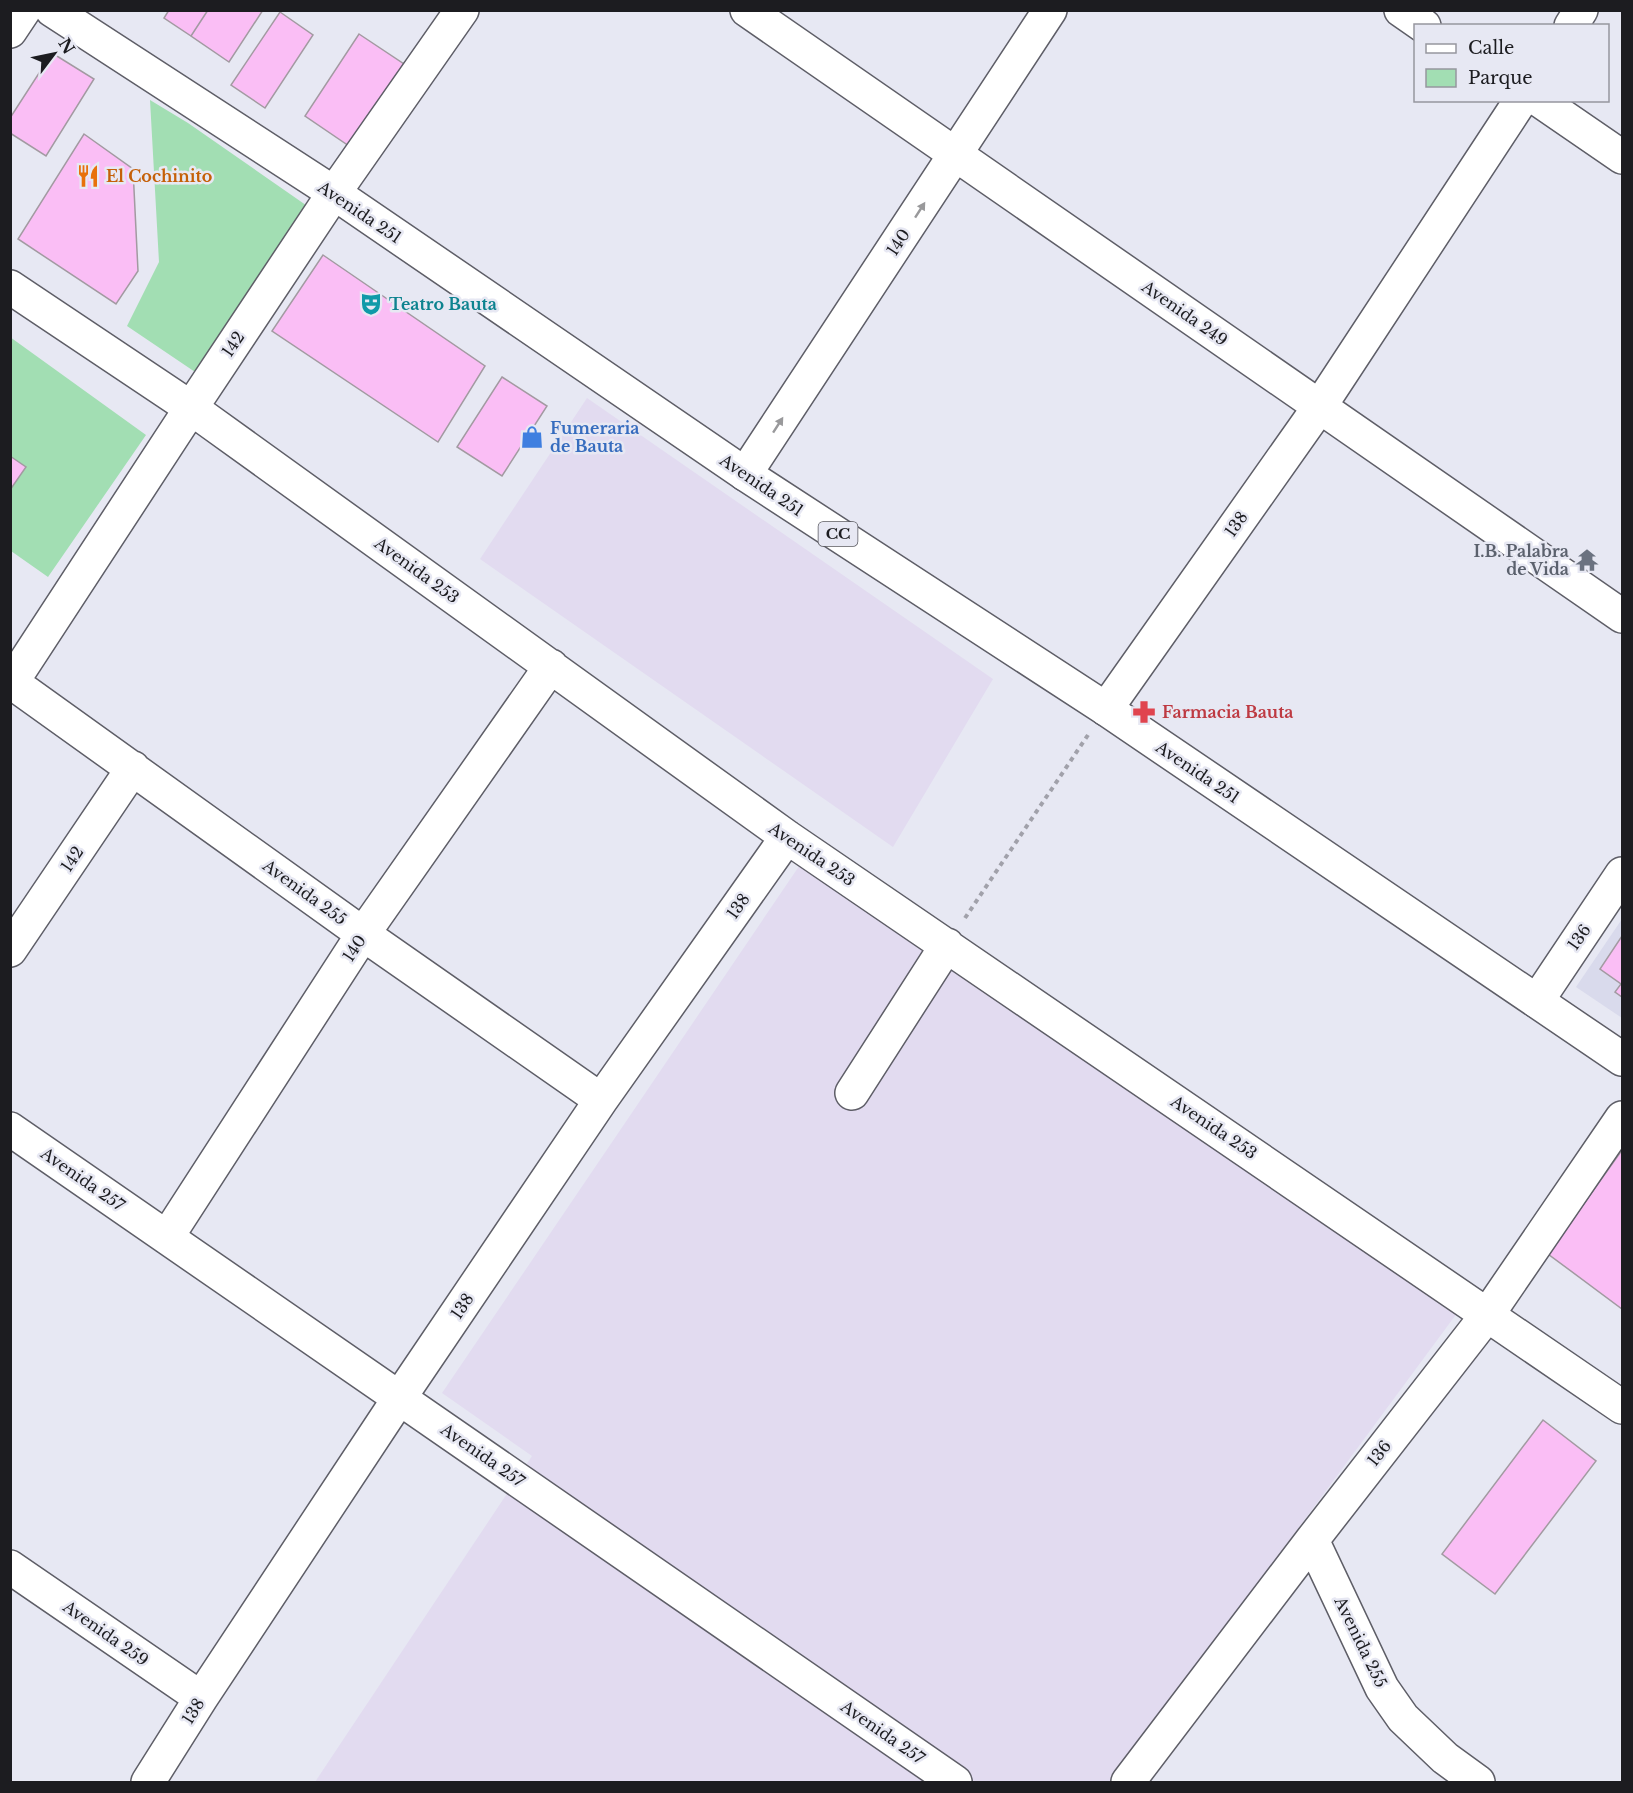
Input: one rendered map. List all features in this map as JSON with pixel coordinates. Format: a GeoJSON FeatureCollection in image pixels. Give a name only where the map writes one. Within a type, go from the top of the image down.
{"type":"FeatureCollection","features":[{"type":"Feature","properties":{"kind":"street"},"geometry":{"type":"LineString","coordinates":[[10,31],[24,10]]}},
{"type":"Feature","properties":{"kind":"street","name":"Avenida 251"},"geometry":{"type":"LineString","coordinates":[[52,10],[334,193],[746,474],[1106,709],[1623,1059]]}},
{"type":"Feature","properties":{"kind":"street","name":"142"},"geometry":{"type":"LineString","coordinates":[[11,682],[334,193],[462,10]]}},
{"type":"Feature","properties":{"kind":"street","name":"Avenida 249"},"geometry":{"type":"LineString","coordinates":[[747,10],[1623,615]]}},
{"type":"Feature","properties":{"kind":"street","name":"140"},"geometry":{"type":"LineString","coordinates":[[746,474],[1050,10]]}},
{"type":"Feature","properties":{"kind":"street"},"geometry":{"type":"LineString","coordinates":[[1401,10],[1421,24]]}},
{"type":"Feature","properties":{"kind":"street"},"geometry":{"type":"LineString","coordinates":[[1572,24],[1581,10]]}},
{"type":"Feature","properties":{"kind":"street","name":"138"},"geometry":{"type":"LineString","coordinates":[[1106,709],[1320,406],[1520,102]]}},
{"type":"Feature","properties":{"kind":"street"},"geometry":{"type":"LineString","coordinates":[[1542,102],[1623,158]]}},
{"type":"Feature","properties":{"kind":"street","name":"Avenida 253"},"geometry":{"type":"LineString","coordinates":[[10,287],[191,408],[787,837],[1623,1407]]}},
{"type":"Feature","properties":{"kind":"street","name":"140"},"geometry":{"type":"LineString","coordinates":[[167,1237],[363,934],[551,666]]}},
{"type":"Feature","properties":{"kind":"street","name":"Avenida 255"},"geometry":{"type":"LineString","coordinates":[[11,682],[363,934],[601,1100]]}},
{"type":"Feature","properties":{"kind":"street","name":"142"},"geometry":{"type":"LineString","coordinates":[[10,950],[133,768]]}},
{"type":"Feature","properties":{"kind":"street","name":"138"},"geometry":{"type":"LineString","coordinates":[[148,1782],[400,1397],[601,1100],[787,837]]}},
{"type":"Feature","properties":{"kind":"street","name":"136"},"geometry":{"type":"LineString","coordinates":[[1537,1001],[1623,874]]}},
{"type":"Feature","properties":{"kind":"street"},"geometry":{"type":"LineString","coordinates":[[852,1093],[947,945]]}},
{"type":"Feature","properties":{"kind":"street","name":"136"},"geometry":{"type":"LineString","coordinates":[[1128,1782],[1488,1314],[1623,1118]]}},
{"type":"Feature","properties":{"kind":"street","name":"Avenida 257"},"geometry":{"type":"LineString","coordinates":[[10,1129],[956,1782]]}},
{"type":"Feature","properties":{"kind":"street","name":"Avenida 255"},"geometry":{"type":"LineString","coordinates":[[1312,1540],[1382,1688],[1403,1718],[1445,1758],[1478,1782]]}},
{"type":"Feature","properties":{"kind":"street","name":"Avenida 259"},"geometry":{"type":"LineString","coordinates":[[10,1568],[201,1698]]}},
{"type":"Feature","properties":{"kind":"path"},"geometry":{"type":"LineString","coordinates":[[947,945],[1106,709]]}},
{"type":"Feature","properties":{"kind":"shaded area"},"geometry":{"type":"Polygon","coordinates":[[[587,398],[993,679],[893,847],[480,559],[587,398]]]}},
{"type":"Feature","properties":{"kind":"shaded area"},"geometry":{"type":"Polygon","coordinates":[[[808,853],[1463,1305],[1111,1782],[315,1782],[532,1456],[442,1393],[808,853]]]}},
{"type":"Feature","properties":{"kind":"shaded area"},"geometry":{"type":"Polygon","coordinates":[[[1622,919],[1622,1018],[1576,987],[1622,919]]]}},
{"type":"Feature","properties":{"kind":"green space"},"geometry":{"type":"Polygon","coordinates":[[[150,100],[188,123],[313,210],[201,376],[127,326],[159,262],[150,100]]]}},
{"type":"Feature","properties":{"kind":"green space"},"geometry":{"type":"Polygon","coordinates":[[[10,337],[146,435],[48,577],[11,551],[10,337]]]}},
{"type":"Feature","properties":{"kind":"building"},"geometry":{"type":"Polygon","coordinates":[[[169,10],[208,10],[191,36],[164,18],[169,10]]]}},
{"type":"Feature","properties":{"kind":"building"},"geometry":{"type":"Polygon","coordinates":[[[208,10],[263,10],[229,62],[191,36],[208,10]]]}},
{"type":"Feature","properties":{"kind":"building"},"geometry":{"type":"Polygon","coordinates":[[[280,12],[313,35],[265,108],[231,85],[280,12]]]}},
{"type":"Feature","properties":{"kind":"building"},"geometry":{"type":"Polygon","coordinates":[[[359,34],[407,66],[352,148],[305,116],[359,34]]]}},
{"type":"Feature","properties":{"kind":"building"},"geometry":{"type":"Polygon","coordinates":[[[52,53],[94,79],[46,156],[10,133],[10,118],[52,53]]]}},
{"type":"Feature","properties":{"kind":"building"},"geometry":{"type":"Polygon","coordinates":[[[84,134],[133,169],[138,271],[116,304],[18,239],[84,134]]]}},
{"type":"Feature","properties":{"kind":"building"},"geometry":{"type":"Polygon","coordinates":[[[323,255],[485,366],[438,442],[272,331],[323,255]]]}},
{"type":"Feature","properties":{"kind":"building"},"geometry":{"type":"Polygon","coordinates":[[[502,377],[547,406],[502,476],[457,447],[502,377]]]}},
{"type":"Feature","properties":{"kind":"building"},"geometry":{"type":"Polygon","coordinates":[[[10,456],[26,467],[10,490],[10,456]]]}},
{"type":"Feature","properties":{"kind":"building"},"geometry":{"type":"Polygon","coordinates":[[[1622,936],[1622,997],[1615,992],[1621,984],[1600,969],[1622,936]]]}},
{"type":"Feature","properties":{"kind":"building"},"geometry":{"type":"Polygon","coordinates":[[[1622,1150],[1622,1309],[1548,1254],[1622,1150]]]}},
{"type":"Feature","properties":{"kind":"building"},"geometry":{"type":"Polygon","coordinates":[[[1543,1420],[1596,1461],[1495,1594],[1442,1554],[1543,1420]]]}},
{"type":"Feature","properties":{"kind":"place","name":"El Cochinito"},"geometry":{"type":"Point","coordinates":[88,176]}},
{"type":"Feature","properties":{"kind":"place","name":"Teatro Bauta"},"geometry":{"type":"Point","coordinates":[371,304]}},
{"type":"Feature","properties":{"kind":"place","name":"Fumeraria de Bauta"},"geometry":{"type":"Point","coordinates":[532,437]}},
{"type":"Feature","properties":{"kind":"place","name":"I.B. Palabra de Vida"},"geometry":{"type":"Point","coordinates":[1587,560]}},
{"type":"Feature","properties":{"kind":"place","name":"Farmacia Bauta"},"geometry":{"type":"Point","coordinates":[1144,712]}}]}
